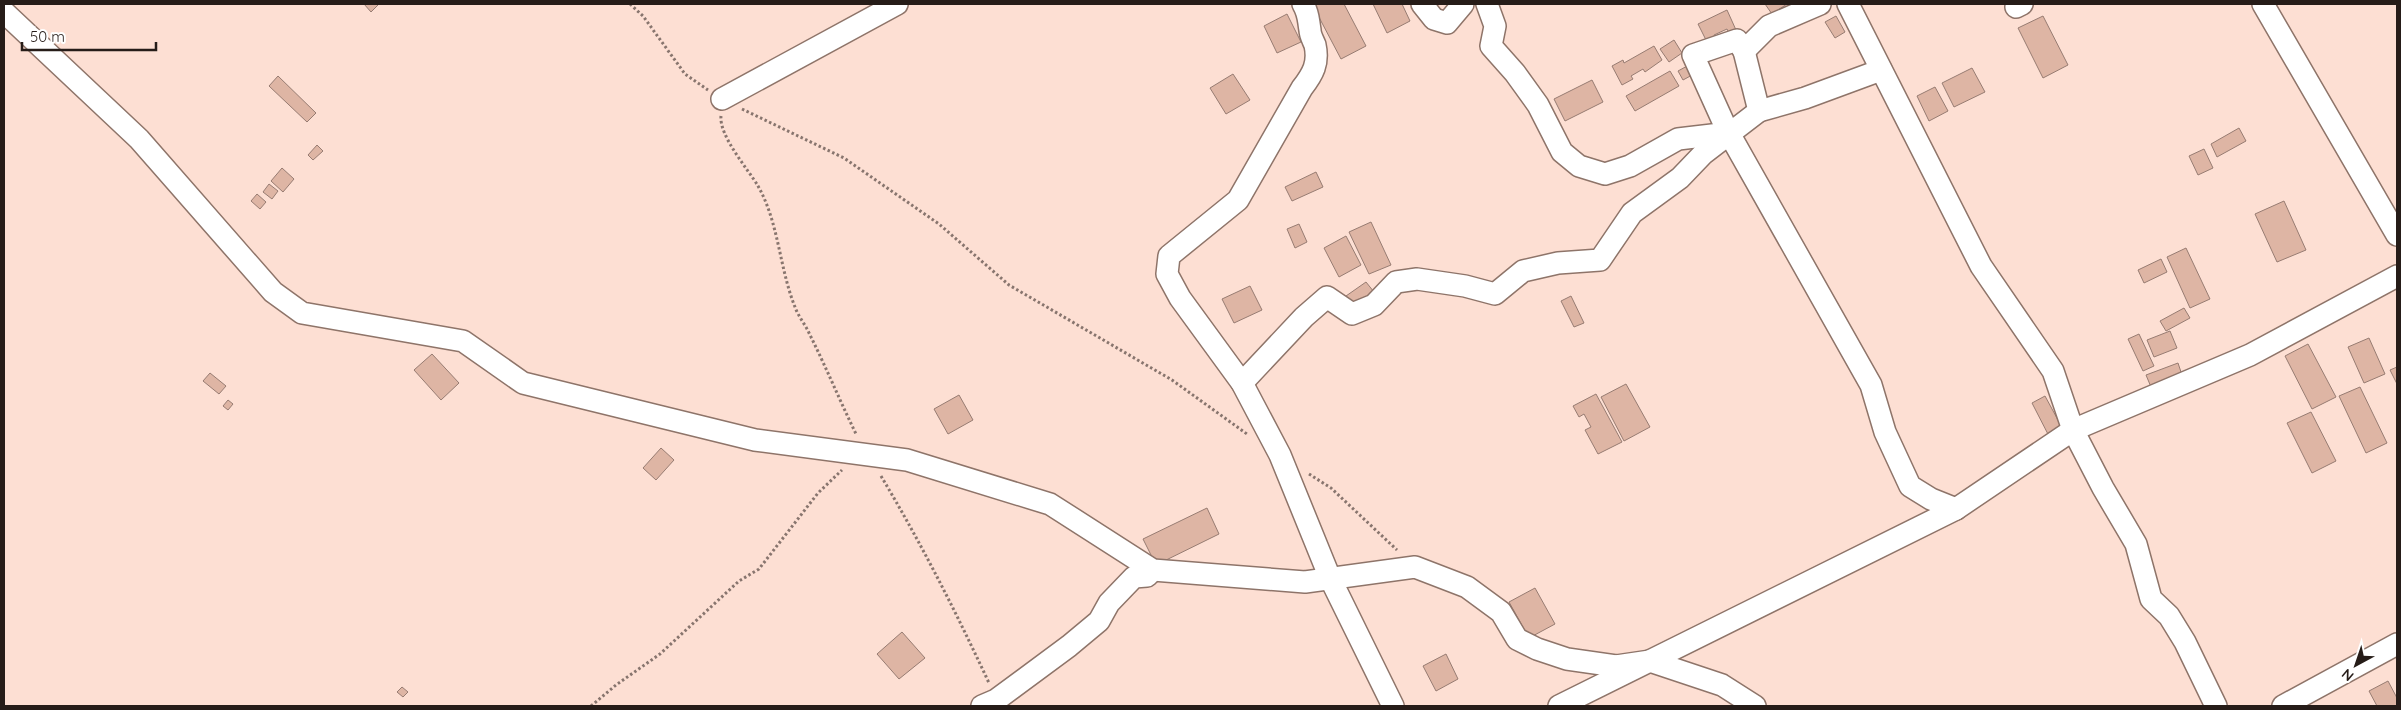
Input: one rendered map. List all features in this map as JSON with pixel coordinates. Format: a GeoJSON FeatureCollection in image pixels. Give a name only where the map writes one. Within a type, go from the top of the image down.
{"type":"FeatureCollection","features":[{"type":"Feature","properties":{"kind":"street"},"geometry":{"type":"LineString","coordinates":[[722,99],[897,4]]}},
{"type":"Feature","properties":{"kind":"street"},"geometry":{"type":"LineString","coordinates":[[1303,4],[1310,16],[1310,31],[1316,53],[1317,61],[1312,75],[1302,88],[1238,200],[1170,256],[1167,274],[1180,298],[1242,383],[1280,455],[1330,578],[1392,706]]}},
{"type":"Feature","properties":{"kind":"street"},"geometry":{"type":"LineString","coordinates":[[1422,4],[1434,19],[1448,23],[1463,4]]}},
{"type":"Feature","properties":{"kind":"street"},"geometry":{"type":"LineString","coordinates":[[1487,4],[1495,26],[1492,46],[1515,73],[1538,105],[1562,152],[1579,166],[1605,174],[1630,166],[1678,139],[1729,133]]}},
{"type":"Feature","properties":{"kind":"street"},"geometry":{"type":"LineString","coordinates":[[1744,51],[1769,26],[1820,4]]}},
{"type":"Feature","properties":{"kind":"street"},"geometry":{"type":"LineString","coordinates":[[1848,4],[1981,266],[2053,371],[2073,430],[2103,488],[2136,544],[2151,599],[2169,616],[2185,642],[2216,706]]}},
{"type":"Feature","properties":{"kind":"street"},"geometry":{"type":"LineString","coordinates":[[2263,4],[2397,235]]}},
{"type":"Feature","properties":{"kind":"street"},"geometry":{"type":"LineString","coordinates":[[4,12],[139,139],[273,292],[302,313],[463,341],[523,383],[755,440],[907,460],[1050,504],[1153,570],[1305,582],[1414,567],[1466,587],[1501,612],[1517,639],[1537,650],[1567,659],[1616,666],[1650,661],[1722,685],[1755,706]]}},
{"type":"Feature","properties":{"kind":"street"},"geometry":{"type":"LineString","coordinates":[[1759,112],[1744,51],[1737,40],[1694,55],[1729,133],[1871,385],[1885,432],[1910,486],[1931,499],[1956,509]]}},
{"type":"Feature","properties":{"kind":"street"},"geometry":{"type":"LineString","coordinates":[[1242,383],[1304,317],[1327,298],[1352,314],[1374,305],[1396,282],[1417,279],[1466,286],[1495,294],[1523,271],[1558,263],[1600,260],[1632,213],[1680,178],[1703,154],[1759,112],[1805,98],[1881,70]]}},
{"type":"Feature","properties":{"kind":"street"},"geometry":{"type":"LineString","coordinates":[[1559,706],[1956,509],[2073,430],[2250,355],[2397,276]]}},
{"type":"Feature","properties":{"kind":"street"},"geometry":{"type":"LineString","coordinates":[[989,703],[1050,661],[1099,620],[1109,603],[1134,577],[1147,576],[1153,570]]}},
{"type":"Feature","properties":{"kind":"street"},"geometry":{"type":"LineString","coordinates":[[2283,706],[2397,644]]}},
{"type":"Feature","properties":{"kind":"path"},"geometry":{"type":"LineString","coordinates":[[630,4],[643,16],[685,74],[722,99],[844,158],[939,224],[1009,285],[1172,380],[1254,439]]}},
{"type":"Feature","properties":{"kind":"path"},"geometry":{"type":"LineString","coordinates":[[722,99],[720,122],[734,150],[758,187],[773,218],[782,266],[795,308],[809,333],[862,454],[877,469],[917,537],[961,622],[989,703]]}},
{"type":"Feature","properties":{"kind":"path"},"geometry":{"type":"LineString","coordinates":[[592,706],[616,684],[660,654],[739,581],[759,569],[818,493],[862,454]]}},
{"type":"Feature","properties":{"kind":"path"},"geometry":{"type":"LineString","coordinates":[[1280,455],[1331,488],[1414,567]]}},
{"type":"Feature","properties":{"kind":"building"},"geometry":{"type":"Polygon","coordinates":[[[364,4],[379,4],[371,12],[364,4]]]}},
{"type":"Feature","properties":{"kind":"building"},"geometry":{"type":"Polygon","coordinates":[[[1312,4],[1344,4],[1366,46],[1341,59],[1312,4]]]}},
{"type":"Feature","properties":{"kind":"building"},"geometry":{"type":"Polygon","coordinates":[[[1373,4],[1402,4],[1410,21],[1387,33],[1373,4]]]}},
{"type":"Feature","properties":{"kind":"building"},"geometry":{"type":"Polygon","coordinates":[[[1765,4],[1787,4],[1772,14],[1765,4]]]}},
{"type":"Feature","properties":{"kind":"building"},"geometry":{"type":"Polygon","coordinates":[[[1727,10],[1736,30],[1729,33],[1727,29],[1714,35],[1716,40],[1708,44],[1698,24],[1727,10]]]}},
{"type":"Feature","properties":{"kind":"building"},"geometry":{"type":"Polygon","coordinates":[[[1287,14],[1301,42],[1277,53],[1264,26],[1287,14]]]}},
{"type":"Feature","properties":{"kind":"building"},"geometry":{"type":"Polygon","coordinates":[[[1836,16],[1845,32],[1835,38],[1825,22],[1836,16]]]}},
{"type":"Feature","properties":{"kind":"building"},"geometry":{"type":"Polygon","coordinates":[[[2043,16],[2068,65],[2043,78],[2018,28],[2043,16]]]}},
{"type":"Feature","properties":{"kind":"building"},"geometry":{"type":"Polygon","coordinates":[[[1674,40],[1682,53],[1669,62],[1660,49],[1674,40]]]}},
{"type":"Feature","properties":{"kind":"building"},"geometry":{"type":"Polygon","coordinates":[[[1654,46],[1662,60],[1645,72],[1643,69],[1631,76],[1633,79],[1622,85],[1612,66],[1623,60],[1624,63],[1654,46]]]}},
{"type":"Feature","properties":{"kind":"building"},"geometry":{"type":"Polygon","coordinates":[[[1689,65],[1694,74],[1683,80],[1678,71],[1689,65]]]}},
{"type":"Feature","properties":{"kind":"building"},"geometry":{"type":"Polygon","coordinates":[[[1972,68],[1985,92],[1954,107],[1942,83],[1972,68]]]}},
{"type":"Feature","properties":{"kind":"building"},"geometry":{"type":"Polygon","coordinates":[[[1670,71],[1679,86],[1635,111],[1626,96],[1670,71]]]}},
{"type":"Feature","properties":{"kind":"building"},"geometry":{"type":"Polygon","coordinates":[[[1233,74],[1250,100],[1226,114],[1210,88],[1233,74]]]}},
{"type":"Feature","properties":{"kind":"building"},"geometry":{"type":"Polygon","coordinates":[[[278,76],[316,113],[307,122],[269,86],[278,76]]]}},
{"type":"Feature","properties":{"kind":"building"},"geometry":{"type":"Polygon","coordinates":[[[1592,80],[1603,102],[1565,121],[1554,99],[1592,80]]]}},
{"type":"Feature","properties":{"kind":"building"},"geometry":{"type":"Polygon","coordinates":[[[1935,87],[1948,111],[1929,121],[1917,96],[1935,87]]]}},
{"type":"Feature","properties":{"kind":"building"},"geometry":{"type":"Polygon","coordinates":[[[2239,128],[2246,141],[2217,157],[2211,144],[2239,128]]]}},
{"type":"Feature","properties":{"kind":"building"},"geometry":{"type":"Polygon","coordinates":[[[317,145],[323,151],[313,160],[308,155],[317,145]]]}},
{"type":"Feature","properties":{"kind":"building"},"geometry":{"type":"Polygon","coordinates":[[[2204,149],[2213,168],[2198,175],[2189,156],[2204,149]]]}},
{"type":"Feature","properties":{"kind":"building"},"geometry":{"type":"Polygon","coordinates":[[[282,168],[294,179],[283,192],[271,181],[282,168]]]}},
{"type":"Feature","properties":{"kind":"building"},"geometry":{"type":"Polygon","coordinates":[[[1316,172],[1323,187],[1292,201],[1285,187],[1316,172]]]}},
{"type":"Feature","properties":{"kind":"building"},"geometry":{"type":"Polygon","coordinates":[[[269,184],[278,191],[272,199],[263,192],[269,184]]]}},
{"type":"Feature","properties":{"kind":"building"},"geometry":{"type":"Polygon","coordinates":[[[257,194],[266,202],[260,209],[251,201],[257,194]]]}},
{"type":"Feature","properties":{"kind":"building"},"geometry":{"type":"Polygon","coordinates":[[[2284,201],[2306,250],[2277,262],[2255,214],[2284,201]]]}},
{"type":"Feature","properties":{"kind":"building"},"geometry":{"type":"Polygon","coordinates":[[[1371,222],[1391,265],[1369,274],[1349,232],[1371,222]]]}},
{"type":"Feature","properties":{"kind":"building"},"geometry":{"type":"Polygon","coordinates":[[[1299,224],[1307,242],[1295,248],[1287,229],[1299,224]]]}},
{"type":"Feature","properties":{"kind":"building"},"geometry":{"type":"Polygon","coordinates":[[[1346,236],[1361,265],[1339,277],[1324,248],[1346,236]]]}},
{"type":"Feature","properties":{"kind":"building"},"geometry":{"type":"Polygon","coordinates":[[[2186,248],[2210,299],[2190,308],[2167,257],[2186,248]]]}},
{"type":"Feature","properties":{"kind":"building"},"geometry":{"type":"Polygon","coordinates":[[[2161,259],[2167,272],[2144,283],[2138,270],[2161,259]]]}},
{"type":"Feature","properties":{"kind":"building"},"geometry":{"type":"Polygon","coordinates":[[[1366,282],[1374,292],[1353,306],[1346,296],[1366,282]]]}},
{"type":"Feature","properties":{"kind":"building"},"geometry":{"type":"Polygon","coordinates":[[[1250,286],[1262,310],[1234,323],[1222,299],[1250,286]]]}},
{"type":"Feature","properties":{"kind":"building"},"geometry":{"type":"Polygon","coordinates":[[[1571,296],[1584,323],[1574,327],[1561,301],[1571,296]]]}},
{"type":"Feature","properties":{"kind":"building"},"geometry":{"type":"Polygon","coordinates":[[[2184,308],[2190,318],[2166,331],[2160,321],[2184,308]]]}},
{"type":"Feature","properties":{"kind":"building"},"geometry":{"type":"Polygon","coordinates":[[[2170,331],[2177,348],[2154,357],[2147,340],[2170,331]]]}},
{"type":"Feature","properties":{"kind":"building"},"geometry":{"type":"Polygon","coordinates":[[[2139,334],[2154,366],[2143,371],[2128,339],[2139,334]]]}},
{"type":"Feature","properties":{"kind":"building"},"geometry":{"type":"Polygon","coordinates":[[[2369,338],[2385,374],[2364,383],[2348,347],[2369,338]]]}},
{"type":"Feature","properties":{"kind":"building"},"geometry":{"type":"Polygon","coordinates":[[[2308,344],[2336,397],[2312,409],[2285,356],[2308,344]]]}},
{"type":"Feature","properties":{"kind":"building"},"geometry":{"type":"Polygon","coordinates":[[[432,354],[459,383],[441,400],[414,370],[432,354]]]}},
{"type":"Feature","properties":{"kind":"building"},"geometry":{"type":"Polygon","coordinates":[[[2178,363],[2182,375],[2151,387],[2146,375],[2178,363]]]}},
{"type":"Feature","properties":{"kind":"building"},"geometry":{"type":"Polygon","coordinates":[[[2397,367],[2397,384],[2390,370],[2397,367]]]}},
{"type":"Feature","properties":{"kind":"building"},"geometry":{"type":"Polygon","coordinates":[[[210,373],[226,386],[219,394],[203,381],[210,373]]]}},
{"type":"Feature","properties":{"kind":"building"},"geometry":{"type":"Polygon","coordinates":[[[1626,384],[1650,427],[1624,441],[1601,397],[1626,384]]]}},
{"type":"Feature","properties":{"kind":"building"},"geometry":{"type":"Polygon","coordinates":[[[2360,387],[2387,443],[2366,453],[2339,396],[2360,387]]]}},
{"type":"Feature","properties":{"kind":"building"},"geometry":{"type":"Polygon","coordinates":[[[1596,394],[1622,442],[1598,454],[1585,430],[1591,427],[1584,414],[1579,417],[1573,406],[1596,394]]]}},
{"type":"Feature","properties":{"kind":"building"},"geometry":{"type":"Polygon","coordinates":[[[959,395],[973,420],[948,434],[934,409],[959,395]]]}},
{"type":"Feature","properties":{"kind":"building"},"geometry":{"type":"Polygon","coordinates":[[[2045,396],[2065,433],[2051,440],[2032,403],[2045,396]]]}},
{"type":"Feature","properties":{"kind":"building"},"geometry":{"type":"Polygon","coordinates":[[[228,400],[233,404],[228,410],[223,406],[228,400]]]}},
{"type":"Feature","properties":{"kind":"building"},"geometry":{"type":"Polygon","coordinates":[[[2311,412],[2336,461],[2312,473],[2287,423],[2311,412]]]}},
{"type":"Feature","properties":{"kind":"building"},"geometry":{"type":"Polygon","coordinates":[[[661,448],[674,460],[656,480],[643,468],[661,448]]]}},
{"type":"Feature","properties":{"kind":"building"},"geometry":{"type":"Polygon","coordinates":[[[1207,508],[1219,534],[1156,565],[1143,539],[1207,508]]]}},
{"type":"Feature","properties":{"kind":"building"},"geometry":{"type":"Polygon","coordinates":[[[1535,588],[1555,624],[1529,638],[1509,602],[1535,588]]]}},
{"type":"Feature","properties":{"kind":"building"},"geometry":{"type":"Polygon","coordinates":[[[902,632],[925,658],[899,679],[877,654],[902,632]]]}},
{"type":"Feature","properties":{"kind":"building"},"geometry":{"type":"Polygon","coordinates":[[[1446,654],[1458,679],[1436,691],[1423,666],[1446,654]]]}},
{"type":"Feature","properties":{"kind":"building"},"geometry":{"type":"Polygon","coordinates":[[[2388,681],[2397,698],[2397,706],[2377,706],[2369,691],[2388,681]]]}},
{"type":"Feature","properties":{"kind":"building"},"geometry":{"type":"Polygon","coordinates":[[[402,687],[408,692],[403,697],[397,692],[402,687]]]}}]}
